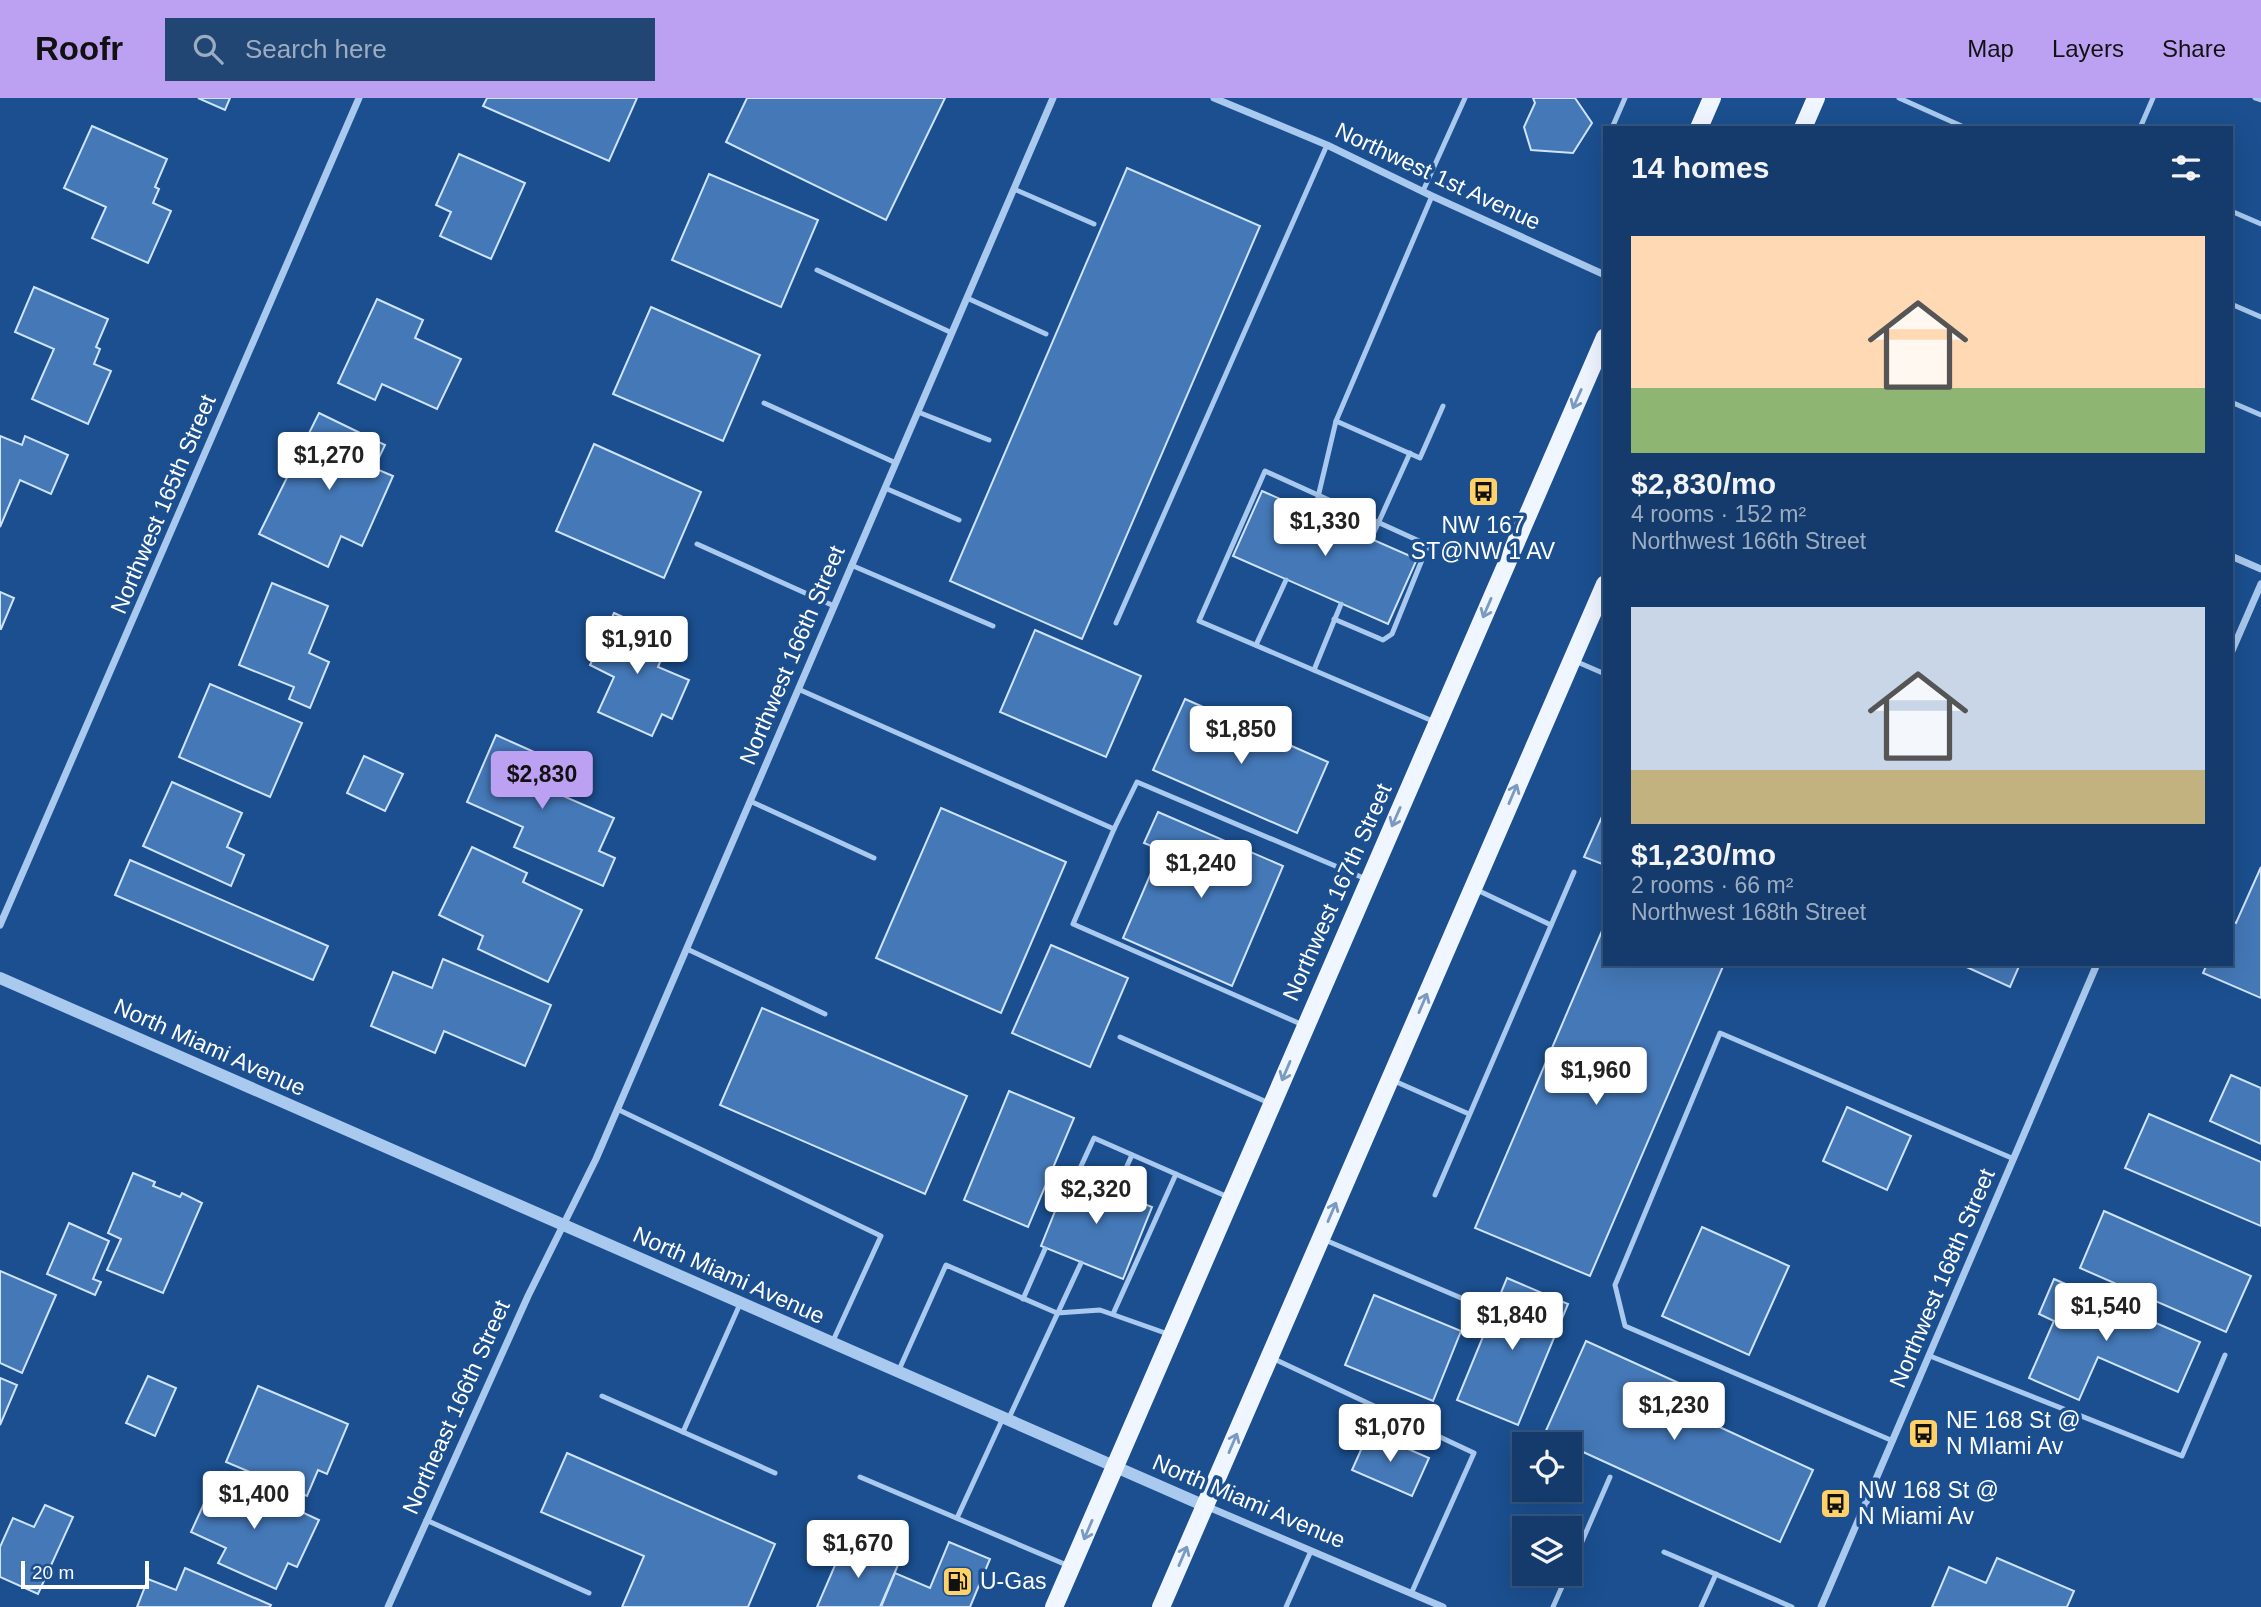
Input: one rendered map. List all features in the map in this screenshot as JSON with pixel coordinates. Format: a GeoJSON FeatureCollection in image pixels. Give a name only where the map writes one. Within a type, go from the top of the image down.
{"type":"FeatureCollection","features":[{"type":"Feature","properties":{"kind":"main road"},"geometry":{"type":"LineString","coordinates":[[1700,126],[1712,98]]}},
{"type":"Feature","properties":{"kind":"main road"},"geometry":{"type":"LineString","coordinates":[[1804,126],[1816,98]]}},
{"type":"Feature","properties":{"kind":"main road","name":"Northwest 167th Street"},"geometry":{"type":"LineString","coordinates":[[1054,1607],[1603,342]]}},
{"type":"Feature","properties":{"kind":"main road"},"geometry":{"type":"LineString","coordinates":[[1161,1607],[1603,589]]}},
{"type":"Feature","properties":{"kind":"street","name":"Northwest 165th Street"},"geometry":{"type":"LineString","coordinates":[[0,925],[359,98]]}},
{"type":"Feature","properties":{"kind":"street","name":"Northwest 166th Street"},"geometry":{"type":"LineString","coordinates":[[562,1225],[596,1159],[1053,98]]}},
{"type":"Feature","properties":{"kind":"street","name":"Northwest 1st Avenue"},"geometry":{"type":"LineString","coordinates":[[1214,98],[1327,145],[1603,274]]}},
{"type":"Feature","properties":{"kind":"street"},"geometry":{"type":"LineString","coordinates":[[2233,556],[2261,569]]}},
{"type":"Feature","properties":{"kind":"street"},"geometry":{"type":"LineString","coordinates":[[2233,648],[2261,584]]}},
{"type":"Feature","properties":{"kind":"street","name":"Northwest 168th Street"},"geometry":{"type":"LineString","coordinates":[[1821,1607],[2096,966]]}},
{"type":"Feature","properties":{"kind":"street","name":"North Miami Avenue"},"geometry":{"type":"LineString","coordinates":[[0,978],[1115,1467],[1443,1607]]}},
{"type":"Feature","properties":{"kind":"street","name":"Northeast 166th Street"},"geometry":{"type":"LineString","coordinates":[[388,1607],[562,1225]]}},
{"type":"Feature","properties":{"kind":"lane"},"geometry":{"type":"LineString","coordinates":[[1423,191],[1465,98]]}},
{"type":"Feature","properties":{"kind":"lane"},"geometry":{"type":"LineString","coordinates":[[1613,126],[1625,98]]}},
{"type":"Feature","properties":{"kind":"lane"},"geometry":{"type":"LineString","coordinates":[[1899,98],[1962,126]]}},
{"type":"Feature","properties":{"kind":"lane"},"geometry":{"type":"LineString","coordinates":[[2141,126],[2153,98]]}},
{"type":"Feature","properties":{"kind":"lane"},"geometry":{"type":"LineString","coordinates":[[2255,98],[2261,100]]}},
{"type":"Feature","properties":{"kind":"lane"},"geometry":{"type":"LineString","coordinates":[[1116,623],[1327,145]]}},
{"type":"Feature","properties":{"kind":"lane"},"geometry":{"type":"LineString","coordinates":[[1014,189],[1094,224]]}},
{"type":"Feature","properties":{"kind":"lane"},"geometry":{"type":"LineString","coordinates":[[1314,514],[1336,422],[1432,196]]}},
{"type":"Feature","properties":{"kind":"lane"},"geometry":{"type":"LineString","coordinates":[[2233,212],[2261,224]]}},
{"type":"Feature","properties":{"kind":"lane"},"geometry":{"type":"LineString","coordinates":[[817,270],[952,332]]}},
{"type":"Feature","properties":{"kind":"lane"},"geometry":{"type":"LineString","coordinates":[[967,298],[1046,334]]}},
{"type":"Feature","properties":{"kind":"lane"},"geometry":{"type":"LineString","coordinates":[[2233,305],[2261,317]]}},
{"type":"Feature","properties":{"kind":"lane"},"geometry":{"type":"LineString","coordinates":[[764,403],[896,463]]}},
{"type":"Feature","properties":{"kind":"lane"},"geometry":{"type":"LineString","coordinates":[[2233,403],[2261,415]]}},
{"type":"Feature","properties":{"kind":"lane"},"geometry":{"type":"LineString","coordinates":[[1336,422],[1420,458],[1443,407]]}},
{"type":"Feature","properties":{"kind":"lane"},"geometry":{"type":"LineString","coordinates":[[918,412],[989,440]]}},
{"type":"Feature","properties":{"kind":"lane"},"geometry":{"type":"LineString","coordinates":[[1371,538],[1410,453]]}},
{"type":"Feature","properties":{"kind":"lane"},"geometry":{"type":"LineString","coordinates":[[1334,619],[1382,640],[1392,634],[1428,545],[1265,471],[1199,621],[1437,723]]}},
{"type":"Feature","properties":{"kind":"lane"},"geometry":{"type":"LineString","coordinates":[[885,488],[959,520]]}},
{"type":"Feature","properties":{"kind":"lane"},"geometry":{"type":"LineString","coordinates":[[697,544],[834,606]]}},
{"type":"Feature","properties":{"kind":"lane"},"geometry":{"type":"LineString","coordinates":[[852,565],[993,626]]}},
{"type":"Feature","properties":{"kind":"lane"},"geometry":{"type":"LineString","coordinates":[[1256,645],[1286,580]]}},
{"type":"Feature","properties":{"kind":"lane"},"geometry":{"type":"LineString","coordinates":[[1314,670],[1341,604]]}},
{"type":"Feature","properties":{"kind":"lane"},"geometry":{"type":"LineString","coordinates":[[1572,659],[1603,673]]}},
{"type":"Feature","properties":{"kind":"lane"},"geometry":{"type":"LineString","coordinates":[[798,689],[1114,829]]}},
{"type":"Feature","properties":{"kind":"lane"},"geometry":{"type":"LineString","coordinates":[[1305,1027],[1073,924],[1114,829],[1137,782],[1369,880]]}},
{"type":"Feature","properties":{"kind":"lane"},"geometry":{"type":"LineString","coordinates":[[750,801],[874,858]]}},
{"type":"Feature","properties":{"kind":"lane"},"geometry":{"type":"LineString","coordinates":[[1435,1195],[1574,872]]}},
{"type":"Feature","properties":{"kind":"lane"},"geometry":{"type":"LineString","coordinates":[[1473,888],[1551,925]]}},
{"type":"Feature","properties":{"kind":"lane"},"geometry":{"type":"LineString","coordinates":[[687,949],[825,1014]]}},
{"type":"Feature","properties":{"kind":"lane"},"geometry":{"type":"LineString","coordinates":[[1893,1441],[1625,1326],[1615,1284],[1720,1033],[2014,1159]]}},
{"type":"Feature","properties":{"kind":"lane"},"geometry":{"type":"LineString","coordinates":[[1120,1037],[1272,1104]]}},
{"type":"Feature","properties":{"kind":"lane"},"geometry":{"type":"LineString","coordinates":[[1390,1079],[1469,1114]]}},
{"type":"Feature","properties":{"kind":"lane"},"geometry":{"type":"LineString","coordinates":[[617,1109],[881,1236],[832,1343]]}},
{"type":"Feature","properties":{"kind":"lane"},"geometry":{"type":"LineString","coordinates":[[1076,1177],[1094,1138],[1231,1199]]}},
{"type":"Feature","properties":{"kind":"lane"},"geometry":{"type":"LineString","coordinates":[[1115,1192],[1132,1155]]}},
{"type":"Feature","properties":{"kind":"lane"},"geometry":{"type":"LineString","coordinates":[[1113,1314],[1176,1174]]}},
{"type":"Feature","properties":{"kind":"lane"},"geometry":{"type":"LineString","coordinates":[[1321,1238],[1480,1306]]}},
{"type":"Feature","properties":{"kind":"lane"},"geometry":{"type":"LineString","coordinates":[[1023,1298],[1045,1249]]}},
{"type":"Feature","properties":{"kind":"lane"},"geometry":{"type":"LineString","coordinates":[[957,1518],[1081,1262]]}},
{"type":"Feature","properties":{"kind":"lane"},"geometry":{"type":"LineString","coordinates":[[898,1372],[946,1265],[1057,1313],[1100,1310],[1172,1335]]}},
{"type":"Feature","properties":{"kind":"lane"},"geometry":{"type":"LineString","coordinates":[[684,1432],[740,1303]]}},
{"type":"Feature","properties":{"kind":"lane"},"geometry":{"type":"LineString","coordinates":[[1930,1356],[2182,1456],[2225,1355]]}},
{"type":"Feature","properties":{"kind":"lane"},"geometry":{"type":"LineString","coordinates":[[1270,1357],[1474,1452],[1411,1594]]}},
{"type":"Feature","properties":{"kind":"lane"},"geometry":{"type":"LineString","coordinates":[[602,1396],[775,1473]]}},
{"type":"Feature","properties":{"kind":"lane"},"geometry":{"type":"LineString","coordinates":[[860,1477],[1072,1567]]}},
{"type":"Feature","properties":{"kind":"lane"},"geometry":{"type":"LineString","coordinates":[[1582,1541],[1610,1477]]}},
{"type":"Feature","properties":{"kind":"lane"},"geometry":{"type":"LineString","coordinates":[[426,1520],[589,1593]]}},
{"type":"Feature","properties":{"kind":"lane"},"geometry":{"type":"LineString","coordinates":[[1286,1607],[1311,1551]]}},
{"type":"Feature","properties":{"kind":"lane"},"geometry":{"type":"LineString","coordinates":[[1664,1552],[1792,1607]]}},
{"type":"Feature","properties":{"kind":"lane"},"geometry":{"type":"LineString","coordinates":[[1701,1607],[1716,1574]]}},
{"type":"Feature","properties":{"kind":"lane"},"geometry":{"type":"LineString","coordinates":[[1553,1607],[1562,1586]]}},
{"type":"Feature","properties":{"kind":"building"},"geometry":{"type":"Polygon","coordinates":[[[198,98],[230,98],[225,110],[198,98]]]}},
{"type":"Feature","properties":{"kind":"building"},"geometry":{"type":"Polygon","coordinates":[[[487,98],[637,98],[609,161],[483,106],[487,98]]]}},
{"type":"Feature","properties":{"kind":"building"},"geometry":{"type":"Polygon","coordinates":[[[747,98],[945,98],[886,220],[726,142],[747,98]]]}},
{"type":"Feature","properties":{"kind":"building"},"geometry":{"type":"Polygon","coordinates":[[[1533,98],[1575,98],[1592,123],[1573,153],[1531,150],[1524,127],[1535,103],[1533,98]]]}},
{"type":"Feature","properties":{"kind":"building"},"geometry":{"type":"Polygon","coordinates":[[[92,126],[167,159],[155,187],[159,189],[153,203],[171,211],[148,263],[92,238],[106,207],[64,188],[92,126]]]}},
{"type":"Feature","properties":{"kind":"building"},"geometry":{"type":"Polygon","coordinates":[[[459,154],[525,183],[491,259],[440,236],[451,212],[436,205],[459,154]]]}},
{"type":"Feature","properties":{"kind":"building"},"geometry":{"type":"Polygon","coordinates":[[[1127,168],[1260,226],[1082,639],[950,581],[1127,168]]]}},
{"type":"Feature","properties":{"kind":"building"},"geometry":{"type":"Polygon","coordinates":[[[709,174],[818,220],[781,307],[672,260],[709,174]]]}},
{"type":"Feature","properties":{"kind":"building"},"geometry":{"type":"Polygon","coordinates":[[[34,287],[108,319],[96,347],[100,349],[94,364],[111,371],[88,424],[32,399],[54,349],[15,332],[34,287]]]}},
{"type":"Feature","properties":{"kind":"building"},"geometry":{"type":"Polygon","coordinates":[[[377,299],[423,320],[415,338],[461,359],[437,409],[382,384],[375,400],[338,383],[377,299]]]}},
{"type":"Feature","properties":{"kind":"building"},"geometry":{"type":"Polygon","coordinates":[[[651,307],[760,355],[723,441],[613,394],[651,307]]]}},
{"type":"Feature","properties":{"kind":"building"},"geometry":{"type":"Polygon","coordinates":[[[319,413],[385,445],[374,468],[393,476],[362,546],[341,536],[328,567],[259,534],[319,413]]]}},
{"type":"Feature","properties":{"kind":"building"},"geometry":{"type":"Polygon","coordinates":[[[0,436],[22,445],[25,436],[68,455],[51,494],[20,480],[0,527],[0,436]]]}},
{"type":"Feature","properties":{"kind":"building"},"geometry":{"type":"Polygon","coordinates":[[[594,444],[701,492],[664,578],[556,531],[594,444]]]}},
{"type":"Feature","properties":{"kind":"building"},"geometry":{"type":"Polygon","coordinates":[[[1262,491],[1417,559],[1388,624],[1233,556],[1262,491]]]}},
{"type":"Feature","properties":{"kind":"building"},"geometry":{"type":"Polygon","coordinates":[[[272,583],[328,606],[309,653],[329,662],[310,708],[289,699],[294,687],[239,665],[272,583]]]}},
{"type":"Feature","properties":{"kind":"building"},"geometry":{"type":"Polygon","coordinates":[[[0,592],[14,598],[1,629],[0,629],[0,592]]]}},
{"type":"Feature","properties":{"kind":"building"},"geometry":{"type":"Polygon","coordinates":[[[614,613],[670,638],[658,667],[689,680],[672,719],[662,714],[652,736],[598,712],[614,677],[590,665],[614,613]]]}},
{"type":"Feature","properties":{"kind":"building"},"geometry":{"type":"Polygon","coordinates":[[[1035,630],[1141,676],[1106,757],[1000,712],[1035,630]]]}},
{"type":"Feature","properties":{"kind":"building"},"geometry":{"type":"Polygon","coordinates":[[[210,684],[302,723],[270,797],[179,757],[210,684]]]}},
{"type":"Feature","properties":{"kind":"building"},"geometry":{"type":"Polygon","coordinates":[[[1185,699],[1328,762],[1297,833],[1153,770],[1185,699]]]}},
{"type":"Feature","properties":{"kind":"building"},"geometry":{"type":"Polygon","coordinates":[[[496,735],[559,763],[547,789],[614,818],[599,851],[615,858],[603,886],[514,847],[523,827],[467,802],[496,735]]]}},
{"type":"Feature","properties":{"kind":"building"},"geometry":{"type":"Polygon","coordinates":[[[364,756],[403,774],[385,811],[347,793],[364,756]]]}},
{"type":"Feature","properties":{"kind":"building"},"geometry":{"type":"Polygon","coordinates":[[[172,782],[242,813],[227,847],[244,855],[231,886],[143,846],[172,782]]]}},
{"type":"Feature","properties":{"kind":"building"},"geometry":{"type":"Polygon","coordinates":[[[941,808],[1066,862],[1001,1013],[876,958],[941,808]]]}},
{"type":"Feature","properties":{"kind":"building"},"geometry":{"type":"Polygon","coordinates":[[[1158,812],[1283,866],[1232,986],[1123,938],[1161,850],[1144,843],[1158,812]]]}},
{"type":"Feature","properties":{"kind":"building"},"geometry":{"type":"Polygon","coordinates":[[[1603,814],[1603,864],[1584,857],[1603,814]]]}},
{"type":"Feature","properties":{"kind":"building"},"geometry":{"type":"Polygon","coordinates":[[[472,847],[527,873],[523,882],[582,910],[548,982],[478,949],[483,936],[439,915],[472,847]]]}},
{"type":"Feature","properties":{"kind":"building"},"geometry":{"type":"Polygon","coordinates":[[[130,860],[328,946],[313,980],[115,895],[130,860]]]}},
{"type":"Feature","properties":{"kind":"building"},"geometry":{"type":"Polygon","coordinates":[[[2261,867],[2261,998],[2203,973],[2206,966],[2233,966],[2233,922],[2236,923],[2261,867]]]}},
{"type":"Feature","properties":{"kind":"building"},"geometry":{"type":"Polygon","coordinates":[[[1603,929],[1603,966],[1723,966],[1590,1276],[1475,1228],[1603,929]]]}},
{"type":"Feature","properties":{"kind":"building"},"geometry":{"type":"Polygon","coordinates":[[[1051,945],[1128,978],[1090,1067],[1012,1033],[1051,945]]]}},
{"type":"Feature","properties":{"kind":"building"},"geometry":{"type":"Polygon","coordinates":[[[443,959],[551,1005],[525,1066],[444,1031],[435,1053],[371,1026],[393,972],[432,988],[443,959]]]}},
{"type":"Feature","properties":{"kind":"building"},"geometry":{"type":"Polygon","coordinates":[[[1964,966],[2019,966],[2010,987],[1964,966]]]}},
{"type":"Feature","properties":{"kind":"building"},"geometry":{"type":"Polygon","coordinates":[[[762,1008],[967,1096],[925,1194],[720,1105],[762,1008]]]}},
{"type":"Feature","properties":{"kind":"building"},"geometry":{"type":"Polygon","coordinates":[[[2231,1075],[2261,1088],[2261,1144],[2210,1121],[2231,1075]]]}},
{"type":"Feature","properties":{"kind":"building"},"geometry":{"type":"Polygon","coordinates":[[[1009,1091],[1074,1118],[1028,1227],[964,1200],[1009,1091]]]}},
{"type":"Feature","properties":{"kind":"building"},"geometry":{"type":"Polygon","coordinates":[[[1847,1107],[1911,1136],[1887,1190],[1823,1161],[1847,1107]]]}},
{"type":"Feature","properties":{"kind":"building"},"geometry":{"type":"Polygon","coordinates":[[[2149,1114],[2261,1162],[2261,1226],[2125,1168],[2149,1114]]]}},
{"type":"Feature","properties":{"kind":"building"},"geometry":{"type":"Polygon","coordinates":[[[133,1173],[155,1182],[153,1186],[180,1197],[182,1193],[202,1203],[163,1293],[107,1270],[121,1239],[108,1233],[133,1173]]]}},
{"type":"Feature","properties":{"kind":"building"},"geometry":{"type":"Polygon","coordinates":[[[1070,1174],[1152,1207],[1123,1279],[1041,1246],[1070,1174]]]}},
{"type":"Feature","properties":{"kind":"building"},"geometry":{"type":"Polygon","coordinates":[[[2104,1211],[2251,1276],[2226,1332],[2080,1268],[2104,1211]]]}},
{"type":"Feature","properties":{"kind":"building"},"geometry":{"type":"Polygon","coordinates":[[[69,1223],[109,1241],[93,1279],[101,1282],[95,1295],[47,1274],[69,1223]]]}},
{"type":"Feature","properties":{"kind":"building"},"geometry":{"type":"Polygon","coordinates":[[[1702,1227],[1789,1266],[1749,1355],[1662,1316],[1702,1227]]]}},
{"type":"Feature","properties":{"kind":"building"},"geometry":{"type":"Polygon","coordinates":[[[0,1271],[56,1295],[22,1373],[0,1363],[0,1271]]]}},
{"type":"Feature","properties":{"kind":"building"},"geometry":{"type":"Polygon","coordinates":[[[1507,1278],[1568,1304],[1518,1425],[1457,1400],[1507,1278]]]}},
{"type":"Feature","properties":{"kind":"building"},"geometry":{"type":"Polygon","coordinates":[[[2054,1279],[2200,1342],[2178,1392],[2098,1357],[2079,1400],[2029,1378],[2054,1321],[2039,1314],[2054,1279]]]}},
{"type":"Feature","properties":{"kind":"building"},"geometry":{"type":"Polygon","coordinates":[[[1374,1295],[1461,1331],[1433,1401],[1345,1365],[1374,1295]]]}},
{"type":"Feature","properties":{"kind":"building"},"geometry":{"type":"Polygon","coordinates":[[[1586,1341],[1723,1403],[1713,1424],[1813,1470],[1780,1542],[1582,1451],[1582,1432],[1545,1432],[1586,1341]]]}},
{"type":"Feature","properties":{"kind":"building"},"geometry":{"type":"Polygon","coordinates":[[[148,1376],[176,1388],[155,1436],[126,1423],[148,1376]]]}},
{"type":"Feature","properties":{"kind":"building"},"geometry":{"type":"Polygon","coordinates":[[[0,1378],[17,1385],[0,1425],[0,1378]]]}},
{"type":"Feature","properties":{"kind":"building"},"geometry":{"type":"Polygon","coordinates":[[[258,1386],[348,1424],[327,1474],[318,1470],[307,1496],[226,1462],[258,1386]]]}},
{"type":"Feature","properties":{"kind":"building"},"geometry":{"type":"Polygon","coordinates":[[[1369,1432],[1429,1458],[1412,1496],[1352,1470],[1369,1432]]]}},
{"type":"Feature","properties":{"kind":"building"},"geometry":{"type":"Polygon","coordinates":[[[567,1453],[775,1544],[748,1607],[622,1607],[644,1556],[541,1512],[567,1453]]]}},
{"type":"Feature","properties":{"kind":"building"},"geometry":{"type":"Polygon","coordinates":[[[218,1473],[319,1520],[297,1567],[288,1563],[276,1589],[218,1563],[226,1548],[191,1532],[218,1473]]]}},
{"type":"Feature","properties":{"kind":"building"},"geometry":{"type":"Polygon","coordinates":[[[45,1505],[73,1517],[38,1594],[0,1577],[0,1547],[13,1518],[34,1527],[45,1505]]]}},
{"type":"Feature","properties":{"kind":"building"},"geometry":{"type":"Polygon","coordinates":[[[845,1542],[898,1565],[880,1607],[817,1607],[845,1542]]]}},
{"type":"Feature","properties":{"kind":"building","name":"U-Gas"},"geometry":{"type":"Polygon","coordinates":[[[949,1542],[990,1559],[970,1607],[881,1607],[895,1573],[930,1588],[949,1542]]]}},
{"type":"Feature","properties":{"kind":"building"},"geometry":{"type":"Polygon","coordinates":[[[1997,1558],[2074,1591],[2067,1607],[1932,1607],[1949,1567],[1986,1583],[1997,1558]]]}},
{"type":"Feature","properties":{"kind":"building"},"geometry":{"type":"Polygon","coordinates":[[[185,1568],[271,1605],[137,1607],[148,1579],[176,1590],[185,1568]]]}},
{"type":"Feature","properties":{"kind":"place","name":"NW 167 ST@NW 1 AV"},"geometry":{"type":"Point","coordinates":[1483,491]}},
{"type":"Feature","properties":{"kind":"place","name":"NE 168 St @ N MIami Av"},"geometry":{"type":"Point","coordinates":[1923,1433]}},
{"type":"Feature","properties":{"kind":"place","name":"NW 168 St @ N Miami Av"},"geometry":{"type":"Point","coordinates":[1835,1503]}},
{"type":"Feature","properties":{"kind":"place","name":"U-Gas"},"geometry":{"type":"Point","coordinates":[957,1581]}}]}
